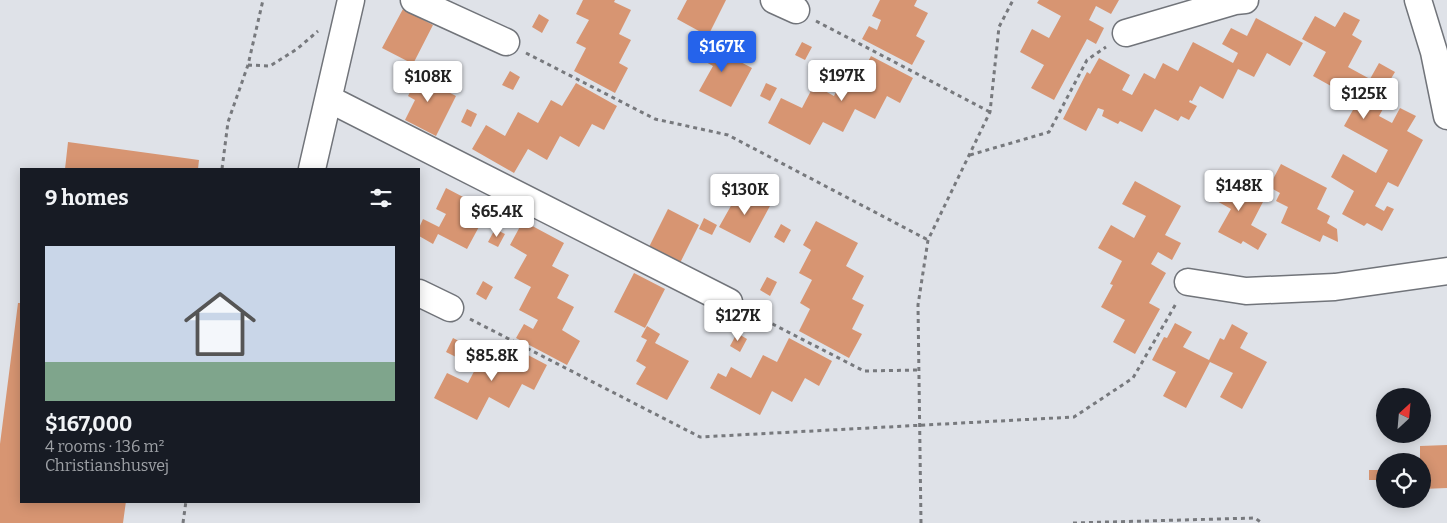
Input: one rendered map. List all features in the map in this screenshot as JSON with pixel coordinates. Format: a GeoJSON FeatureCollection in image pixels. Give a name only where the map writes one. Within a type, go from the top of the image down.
{"type":"FeatureCollection","features":[{"type":"Feature","properties":{"kind":"street"},"geometry":{"type":"LineString","coordinates":[[414,0],[506,42]]}},
{"type":"Feature","properties":{"kind":"street"},"geometry":{"type":"LineString","coordinates":[[1126,33],[1235,1],[1245,0]]}},
{"type":"Feature","properties":{"kind":"street"},"geometry":{"type":"LineString","coordinates":[[1418,0],[1434,52],[1447,116]]}},
{"type":"Feature","properties":{"kind":"street"},"geometry":{"type":"LineString","coordinates":[[312,168],[350,4]]}},
{"type":"Feature","properties":{"kind":"street"},"geometry":{"type":"LineString","coordinates":[[328,99],[729,302]]}},
{"type":"Feature","properties":{"kind":"street"},"geometry":{"type":"LineString","coordinates":[[1188,282],[1246,291],[1335,287],[1447,271]]}},
{"type":"Feature","properties":{"kind":"street"},"geometry":{"type":"LineString","coordinates":[[420,293],[450,308]]}},
{"type":"Feature","properties":{"kind":"path"},"geometry":{"type":"LineString","coordinates":[[222,168],[228,122],[248,66],[263,0]]}},
{"type":"Feature","properties":{"kind":"path"},"geometry":{"type":"LineString","coordinates":[[921,523],[918,305],[928,240],[990,112],[999,27],[1013,0]]}},
{"type":"Feature","properties":{"kind":"path"},"geometry":{"type":"LineString","coordinates":[[248,66],[270,66],[297,49],[350,4]]}},
{"type":"Feature","properties":{"kind":"path"},"geometry":{"type":"LineString","coordinates":[[785,5],[990,112]]}},
{"type":"Feature","properties":{"kind":"path"},"geometry":{"type":"LineString","coordinates":[[970,156],[1049,132],[1087,60],[1126,33]]}},
{"type":"Feature","properties":{"kind":"path"},"geometry":{"type":"LineString","coordinates":[[506,42],[655,119],[728,135],[928,240]]}},
{"type":"Feature","properties":{"kind":"path"},"geometry":{"type":"LineString","coordinates":[[450,308],[700,437],[1074,417],[1133,378],[1188,282]]}},
{"type":"Feature","properties":{"kind":"path"},"geometry":{"type":"LineString","coordinates":[[729,302],[864,371],[919,370]]}},
{"type":"Feature","properties":{"kind":"path"},"geometry":{"type":"LineString","coordinates":[[183,523],[186,503]]}},
{"type":"Feature","properties":{"kind":"path"},"geometry":{"type":"LineString","coordinates":[[1073,523],[1255,518],[1262,523]]}},
{"type":"Feature","properties":{"kind":"building"},"geometry":{"type":"Polygon","coordinates":[[[583,0],[615,0],[614,2],[631,10],[619,34],[631,40],[619,63],[628,68],[615,93],[574,71],[586,48],[576,43],[589,20],[576,14],[583,0]]]}},
{"type":"Feature","properties":{"kind":"building"},"geometry":{"type":"Polygon","coordinates":[[[687,0],[726,0],[708,36],[677,19],[687,0]]]}},
{"type":"Feature","properties":{"kind":"building"},"geometry":{"type":"Polygon","coordinates":[[[880,0],[917,0],[914,6],[928,13],[916,36],[925,41],[912,65],[862,39],[869,26],[877,30],[881,20],[872,16],[880,0]]]}},
{"type":"Feature","properties":{"kind":"building"},"geometry":{"type":"Polygon","coordinates":[[[1039,0],[1119,0],[1111,14],[1096,6],[1089,20],[1104,28],[1096,44],[1087,39],[1054,100],[1031,88],[1044,65],[1020,52],[1032,29],[1049,38],[1061,16],[1037,3],[1039,0]]]}},
{"type":"Feature","properties":{"kind":"building"},"geometry":{"type":"Polygon","coordinates":[[[403,9],[433,25],[413,64],[382,48],[403,9]]]}},
{"type":"Feature","properties":{"kind":"building"},"geometry":{"type":"Polygon","coordinates":[[[1344,12],[1360,20],[1352,35],[1362,41],[1348,67],[1370,79],[1379,63],[1395,72],[1386,87],[1393,91],[1379,116],[1392,123],[1400,108],[1416,116],[1407,131],[1423,140],[1398,187],[1388,182],[1375,206],[1384,211],[1387,206],[1394,209],[1382,231],[1367,223],[1364,226],[1342,214],[1354,191],[1331,177],[1343,154],[1376,173],[1388,150],[1344,126],[1358,101],[1313,76],[1326,52],[1302,39],[1315,16],[1335,27],[1344,12]]]}},
{"type":"Feature","properties":{"kind":"building"},"geometry":{"type":"Polygon","coordinates":[[[539,14],[549,20],[542,33],[532,27],[539,14]]]}},
{"type":"Feature","properties":{"kind":"building"},"geometry":{"type":"Polygon","coordinates":[[[1256,18],[1303,43],[1290,66],[1267,53],[1254,77],[1238,69],[1223,99],[1200,86],[1192,101],[1190,100],[1189,102],[1197,106],[1189,120],[1181,116],[1178,121],[1155,109],[1142,132],[1120,121],[1118,124],[1102,116],[1104,110],[1098,108],[1086,131],[1063,119],[1087,72],[1090,74],[1099,58],[1130,75],[1122,90],[1132,95],[1144,73],[1155,79],[1163,63],[1178,71],[1193,42],[1233,63],[1238,53],[1222,44],[1231,28],[1247,36],[1256,18]]]}},
{"type":"Feature","properties":{"kind":"building"},"geometry":{"type":"Polygon","coordinates":[[[710,34],[723,41],[718,50],[752,68],[731,107],[699,91],[713,66],[704,61],[709,51],[695,43],[699,36],[706,40],[710,34]]]}},
{"type":"Feature","properties":{"kind":"building"},"geometry":{"type":"Polygon","coordinates":[[[802,42],[812,47],[805,60],[795,55],[802,42]]]}},
{"type":"Feature","properties":{"kind":"building"},"geometry":{"type":"Polygon","coordinates":[[[871,56],[913,78],[900,103],[887,96],[875,119],[855,109],[843,132],[823,122],[810,145],[768,123],[781,98],[802,108],[814,85],[834,96],[846,72],[859,79],[871,56]]]}},
{"type":"Feature","properties":{"kind":"building"},"geometry":{"type":"Polygon","coordinates":[[[415,62],[428,69],[423,79],[456,96],[436,136],[405,120],[415,100],[408,96],[418,77],[410,72],[415,62]]]}},
{"type":"Feature","properties":{"kind":"building"},"geometry":{"type":"Polygon","coordinates":[[[510,71],[520,77],[513,90],[502,85],[510,71]]]}},
{"type":"Feature","properties":{"kind":"building"},"geometry":{"type":"Polygon","coordinates":[[[576,83],[617,106],[604,130],[592,124],[579,147],[560,136],[547,160],[528,149],[514,173],[472,149],[486,125],[505,136],[518,112],[538,123],[551,100],[562,106],[576,83]]]}},
{"type":"Feature","properties":{"kind":"building"},"geometry":{"type":"Polygon","coordinates":[[[766,83],[777,88],[770,101],[760,96],[766,83]]]}},
{"type":"Feature","properties":{"kind":"building"},"geometry":{"type":"Polygon","coordinates":[[[467,109],[477,114],[471,127],[461,122],[467,109]]]}},
{"type":"Feature","properties":{"kind":"building"},"geometry":{"type":"Polygon","coordinates":[[[68,142],[199,160],[198,168],[65,168],[68,142]]]}},
{"type":"Feature","properties":{"kind":"building"},"geometry":{"type":"Polygon","coordinates":[[[1281,164],[1327,188],[1317,209],[1330,216],[1327,223],[1337,229],[1338,242],[1323,235],[1320,242],[1281,223],[1288,207],[1276,201],[1280,193],[1269,187],[1281,164]]]}},
{"type":"Feature","properties":{"kind":"building"},"geometry":{"type":"Polygon","coordinates":[[[1220,174],[1265,198],[1251,225],[1267,234],[1258,250],[1243,241],[1241,244],[1218,232],[1231,209],[1208,196],[1220,174]]]}},
{"type":"Feature","properties":{"kind":"building"},"geometry":{"type":"Polygon","coordinates":[[[1135,181],[1181,206],[1165,235],[1181,243],[1172,260],[1158,252],[1151,264],[1166,273],[1149,303],[1160,309],[1135,354],[1113,342],[1125,320],[1101,307],[1113,285],[1110,284],[1122,261],[1098,248],[1111,225],[1134,238],[1146,216],[1122,204],[1135,181]]]}},
{"type":"Feature","properties":{"kind":"building"},"geometry":{"type":"Polygon","coordinates":[[[446,188],[488,210],[467,249],[438,234],[433,244],[420,237],[420,226],[423,219],[439,227],[446,214],[436,209],[446,188]]]}},
{"type":"Feature","properties":{"kind":"building"},"geometry":{"type":"Polygon","coordinates":[[[741,188],[771,204],[750,243],[719,227],[741,188]]]}},
{"type":"Feature","properties":{"kind":"building"},"geometry":{"type":"Polygon","coordinates":[[[668,209],[699,225],[679,265],[648,249],[668,209]]]}},
{"type":"Feature","properties":{"kind":"building"},"geometry":{"type":"Polygon","coordinates":[[[704,218],[717,225],[712,235],[699,229],[704,218]]]}},
{"type":"Feature","properties":{"kind":"building"},"geometry":{"type":"Polygon","coordinates":[[[523,221],[564,243],[552,266],[569,275],[557,298],[574,307],[562,330],[580,341],[567,365],[516,338],[524,324],[533,329],[538,320],[519,310],[531,287],[514,278],[527,255],[510,245],[523,221]]]}},
{"type":"Feature","properties":{"kind":"building"},"geometry":{"type":"Polygon","coordinates":[[[816,221],[858,243],[846,266],[864,276],[852,299],[864,305],[852,329],[862,334],[849,358],[799,331],[810,309],[800,303],[812,280],[799,273],[811,250],[803,245],[816,221]]]}},
{"type":"Feature","properties":{"kind":"building"},"geometry":{"type":"Polygon","coordinates":[[[781,224],[791,230],[784,243],[774,237],[781,224]]]}},
{"type":"Feature","properties":{"kind":"building"},"geometry":{"type":"Polygon","coordinates":[[[495,229],[505,234],[498,247],[488,242],[495,229]]]}},
{"type":"Feature","properties":{"kind":"building"},"geometry":{"type":"Polygon","coordinates":[[[634,273],[665,289],[645,328],[614,312],[634,273]]]}},
{"type":"Feature","properties":{"kind":"building"},"geometry":{"type":"Polygon","coordinates":[[[767,277],[777,282],[770,296],[760,290],[767,277]]]}},
{"type":"Feature","properties":{"kind":"building"},"geometry":{"type":"Polygon","coordinates":[[[483,281],[493,287],[486,300],[476,294],[483,281]]]}},
{"type":"Feature","properties":{"kind":"building"},"geometry":{"type":"Polygon","coordinates":[[[18,303],[20,303],[20,503],[126,503],[123,523],[0,523],[0,444],[18,303]]]}},
{"type":"Feature","properties":{"kind":"building"},"geometry":{"type":"Polygon","coordinates":[[[1175,323],[1192,332],[1183,347],[1209,360],[1220,338],[1224,340],[1232,324],[1248,333],[1240,348],[1267,362],[1242,409],[1220,397],[1233,373],[1210,362],[1186,408],[1163,396],[1176,372],[1152,360],[1164,337],[1167,338],[1175,323]]]}},
{"type":"Feature","properties":{"kind":"building"},"geometry":{"type":"Polygon","coordinates":[[[647,326],[660,334],[655,343],[689,361],[667,400],[636,384],[646,367],[636,361],[647,340],[641,337],[647,326]]]}},
{"type":"Feature","properties":{"kind":"building"},"geometry":{"type":"Polygon","coordinates":[[[737,333],[747,339],[740,352],[730,346],[737,333]]]}},
{"type":"Feature","properties":{"kind":"building"},"geometry":{"type":"Polygon","coordinates":[[[453,338],[463,343],[456,357],[446,352],[453,338]]]}},
{"type":"Feature","properties":{"kind":"building"},"geometry":{"type":"Polygon","coordinates":[[[789,338],[832,361],[819,386],[805,378],[792,402],[772,391],[760,415],[710,388],[718,373],[726,377],[731,367],[751,378],[763,355],[777,362],[789,338]]]}},
{"type":"Feature","properties":{"kind":"building"},"geometry":{"type":"Polygon","coordinates":[[[505,343],[547,365],[534,390],[522,384],[509,408],[489,397],[477,420],[434,398],[447,373],[468,383],[480,360],[493,367],[505,343]]]}},
{"type":"Feature","properties":{"kind":"building"},"geometry":{"type":"Polygon","coordinates":[[[1447,445],[1447,488],[1431,489],[1431,453],[1420,453],[1420,446],[1447,445]]]}},
{"type":"Feature","properties":{"kind":"building"},"geometry":{"type":"Polygon","coordinates":[[[1369,470],[1376,470],[1376,480],[1369,480],[1369,470]]]}}]}
